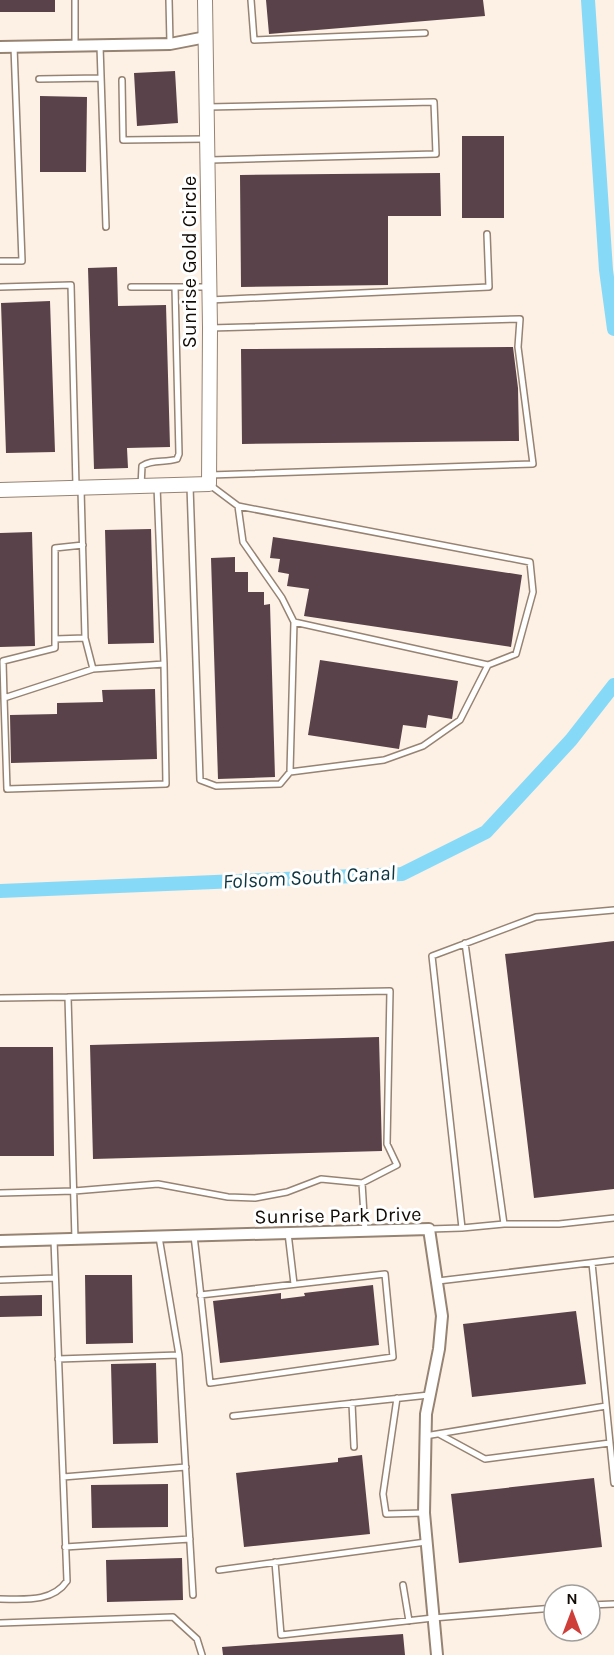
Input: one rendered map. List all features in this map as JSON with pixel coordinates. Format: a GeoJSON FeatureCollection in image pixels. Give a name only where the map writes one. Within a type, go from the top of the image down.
{"type":"FeatureCollection","features":[{"type":"Feature","properties":{"kind":"street","name":"Sunrise Gold Circle"},"geometry":{"type":"LineString","coordinates":[[205,0],[210,328],[209,480]]}},
{"type":"Feature","properties":{"kind":"street"},"geometry":{"type":"LineString","coordinates":[[0,47],[170,44],[206,37]]}},
{"type":"Feature","properties":{"kind":"street"},"geometry":{"type":"LineString","coordinates":[[0,490],[157,486],[209,480]]}},
{"type":"Feature","properties":{"kind":"street","name":"Sunrise Park Drive"},"geometry":{"type":"LineString","coordinates":[[0,1241],[429,1229],[438,1281],[441,1332],[429,1395],[425,1436],[424,1513],[437,1655]]}},
{"type":"Feature","properties":{"kind":"lane"},"geometry":{"type":"LineString","coordinates":[[75,0],[75,46]]}},
{"type":"Feature","properties":{"kind":"lane"},"geometry":{"type":"LineString","coordinates":[[169,0],[170,44]]}},
{"type":"Feature","properties":{"kind":"lane"},"geometry":{"type":"LineString","coordinates":[[251,0],[254,40],[425,33]]}},
{"type":"Feature","properties":{"kind":"lane"},"geometry":{"type":"LineString","coordinates":[[100,46],[106,228]]}},
{"type":"Feature","properties":{"kind":"lane"},"geometry":{"type":"LineString","coordinates":[[0,261],[22,261],[14,47]]}},
{"type":"Feature","properties":{"kind":"lane"},"geometry":{"type":"LineString","coordinates":[[39,79],[101,78]]}},
{"type":"Feature","properties":{"kind":"lane"},"geometry":{"type":"LineString","coordinates":[[122,80],[123,140],[207,139]]}},
{"type":"Feature","properties":{"kind":"lane"},"geometry":{"type":"LineString","coordinates":[[208,106],[434,102],[436,154],[208,160]]}},
{"type":"Feature","properties":{"kind":"lane"},"geometry":{"type":"LineString","coordinates":[[130,287],[175,287],[209,293],[489,287],[488,234]]}},
{"type":"Feature","properties":{"kind":"lane"},"geometry":{"type":"LineString","coordinates":[[0,287],[71,285],[85,638],[93,669]]}},
{"type":"Feature","properties":{"kind":"lane"},"geometry":{"type":"LineString","coordinates":[[141,486],[142,466],[146,463],[171,461],[177,459],[179,454],[175,287]]}},
{"type":"Feature","properties":{"kind":"lane"},"geometry":{"type":"LineString","coordinates":[[209,480],[533,464],[518,347],[520,319],[210,328]]}},
{"type":"Feature","properties":{"kind":"lane"},"geometry":{"type":"LineString","coordinates":[[209,480],[238,506],[530,562],[533,592],[516,654],[488,665],[294,622]]}},
{"type":"Feature","properties":{"kind":"lane"},"geometry":{"type":"LineString","coordinates":[[190,484],[200,780],[216,786],[280,784],[290,772],[294,622],[282,598],[243,542],[238,506]]}},
{"type":"Feature","properties":{"kind":"lane"},"geometry":{"type":"LineString","coordinates":[[83,545],[55,548],[55,648],[3,661],[3,789],[166,784],[157,486]]}},
{"type":"Feature","properties":{"kind":"lane"},"geometry":{"type":"LineString","coordinates":[[55,639],[85,638]]}},
{"type":"Feature","properties":{"kind":"lane"},"geometry":{"type":"LineString","coordinates":[[4,698],[93,669],[164,664]]}},
{"type":"Feature","properties":{"kind":"lane"},"geometry":{"type":"LineString","coordinates":[[290,772],[384,760],[423,746],[460,720],[488,665]]}},
{"type":"Feature","properties":{"kind":"lane"},"geometry":{"type":"LineString","coordinates":[[462,1228],[432,956],[536,916],[614,910]]}},
{"type":"Feature","properties":{"kind":"lane"},"geometry":{"type":"LineString","coordinates":[[465,943],[504,1224]]}},
{"type":"Feature","properties":{"kind":"lane"},"geometry":{"type":"LineString","coordinates":[[0,998],[390,992],[387,1144],[397,1165],[362,1183],[321,1179],[287,1192],[255,1198],[228,1197],[158,1184],[74,1191],[0,1193]]}},
{"type":"Feature","properties":{"kind":"lane"},"geometry":{"type":"LineString","coordinates":[[68,997],[75,1239]]}},
{"type":"Feature","properties":{"kind":"lane"},"geometry":{"type":"LineString","coordinates":[[362,1183],[365,1231]]}},
{"type":"Feature","properties":{"kind":"lane"},"geometry":{"type":"LineString","coordinates":[[429,1229],[504,1224],[559,1224],[614,1218]]}},
{"type":"Feature","properties":{"kind":"lane"},"geometry":{"type":"LineString","coordinates":[[288,1233],[294,1284]]}},
{"type":"Feature","properties":{"kind":"lane"},"geometry":{"type":"LineString","coordinates":[[194,1236],[200,1295],[210,1383],[393,1357],[385,1274],[200,1295]]}},
{"type":"Feature","properties":{"kind":"lane"},"geometry":{"type":"LineString","coordinates":[[159,1237],[180,1354],[193,1596]]}},
{"type":"Feature","properties":{"kind":"lane"},"geometry":{"type":"LineString","coordinates":[[0,1599],[46,1596],[63,1587],[67,1581],[54,1240]]}},
{"type":"Feature","properties":{"kind":"lane"},"geometry":{"type":"LineString","coordinates":[[438,1281],[614,1260]]}},
{"type":"Feature","properties":{"kind":"lane"},"geometry":{"type":"LineString","coordinates":[[592,1263],[614,1483]]}},
{"type":"Feature","properties":{"kind":"lane"},"geometry":{"type":"LineString","coordinates":[[0,1280],[55,1278]]}},
{"type":"Feature","properties":{"kind":"lane"},"geometry":{"type":"LineString","coordinates":[[58,1359],[180,1354]]}},
{"type":"Feature","properties":{"kind":"lane"},"geometry":{"type":"LineString","coordinates":[[233,1416],[429,1395]]}},
{"type":"Feature","properties":{"kind":"lane"},"geometry":{"type":"LineString","coordinates":[[397,1398],[383,1494],[386,1515],[424,1513]]}},
{"type":"Feature","properties":{"kind":"lane"},"geometry":{"type":"LineString","coordinates":[[352,1403],[354,1447]]}},
{"type":"Feature","properties":{"kind":"lane"},"geometry":{"type":"LineString","coordinates":[[425,1436],[606,1406]]}},
{"type":"Feature","properties":{"kind":"lane"},"geometry":{"type":"LineString","coordinates":[[439,1434],[484,1459],[610,1443]]}},
{"type":"Feature","properties":{"kind":"lane"},"geometry":{"type":"LineString","coordinates":[[63,1477],[186,1467]]}},
{"type":"Feature","properties":{"kind":"lane"},"geometry":{"type":"LineString","coordinates":[[66,1547],[190,1539]]}},
{"type":"Feature","properties":{"kind":"lane"},"geometry":{"type":"LineString","coordinates":[[219,1570],[426,1542]]}},
{"type":"Feature","properties":{"kind":"lane"},"geometry":{"type":"LineString","coordinates":[[275,1562],[281,1635],[433,1618],[542,1609]]}},
{"type":"Feature","properties":{"kind":"lane"},"geometry":{"type":"LineString","coordinates":[[403,1585],[409,1621]]}},
{"type":"Feature","properties":{"kind":"lane"},"geometry":{"type":"LineString","coordinates":[[0,1623],[173,1617],[197,1639],[202,1655]]}},
{"type":"Feature","properties":{"kind":"building"},"geometry":{"type":"Polygon","coordinates":[[[0,0],[55,0],[55,12],[0,12],[0,0]]]}},
{"type":"Feature","properties":{"kind":"building"},"geometry":{"type":"Polygon","coordinates":[[[266,0],[483,0],[485,16],[269,34],[266,0]]]}},
{"type":"Feature","properties":{"kind":"building"},"geometry":{"type":"Polygon","coordinates":[[[175,71],[178,123],[137,126],[134,73],[175,71]]]}},
{"type":"Feature","properties":{"kind":"building"},"geometry":{"type":"Polygon","coordinates":[[[40,96],[87,97],[86,172],[40,172],[40,96]]]}},
{"type":"Feature","properties":{"kind":"building"},"geometry":{"type":"Polygon","coordinates":[[[462,136],[504,136],[504,218],[462,218],[462,136]]]}},
{"type":"Feature","properties":{"kind":"building"},"geometry":{"type":"Polygon","coordinates":[[[440,173],[441,216],[388,216],[388,285],[241,287],[240,175],[440,173]]]}},
{"type":"Feature","properties":{"kind":"building"},"geometry":{"type":"Polygon","coordinates":[[[117,267],[118,306],[166,305],[170,447],[127,448],[128,468],[94,469],[88,268],[117,267]]]}},
{"type":"Feature","properties":{"kind":"building"},"geometry":{"type":"Polygon","coordinates":[[[50,301],[55,452],[6,453],[1,303],[50,301]]]}},
{"type":"Feature","properties":{"kind":"building"},"geometry":{"type":"Polygon","coordinates":[[[513,347],[518,388],[519,441],[242,444],[241,349],[513,347]]]}},
{"type":"Feature","properties":{"kind":"building"},"geometry":{"type":"Polygon","coordinates":[[[151,529],[154,643],[108,644],[105,530],[151,529]]]}},
{"type":"Feature","properties":{"kind":"building"},"geometry":{"type":"Polygon","coordinates":[[[32,532],[35,646],[0,647],[0,533],[32,532]]]}},
{"type":"Feature","properties":{"kind":"building"},"geometry":{"type":"Polygon","coordinates":[[[273,537],[522,575],[511,647],[304,616],[309,589],[287,586],[289,574],[278,572],[280,559],[270,558],[273,537]]]}},
{"type":"Feature","properties":{"kind":"building"},"geometry":{"type":"Polygon","coordinates":[[[235,557],[235,572],[248,572],[248,592],[264,592],[264,605],[270,604],[275,777],[218,779],[211,558],[235,557]]]}},
{"type":"Feature","properties":{"kind":"building"},"geometry":{"type":"Polygon","coordinates":[[[320,660],[458,681],[452,719],[428,715],[426,728],[403,725],[399,749],[308,735],[320,660]]]}},
{"type":"Feature","properties":{"kind":"building"},"geometry":{"type":"Polygon","coordinates":[[[155,689],[157,759],[11,763],[10,715],[57,714],[57,703],[103,702],[102,690],[155,689]]]}},
{"type":"Feature","properties":{"kind":"building"},"geometry":{"type":"Polygon","coordinates":[[[614,941],[614,1189],[534,1198],[505,954],[614,941]]]}},
{"type":"Feature","properties":{"kind":"building"},"geometry":{"type":"Polygon","coordinates":[[[379,1037],[382,1151],[93,1159],[90,1045],[379,1037]]]}},
{"type":"Feature","properties":{"kind":"building"},"geometry":{"type":"Polygon","coordinates":[[[0,1047],[53,1047],[54,1156],[0,1156],[0,1047]]]}},
{"type":"Feature","properties":{"kind":"building"},"geometry":{"type":"Polygon","coordinates":[[[85,1275],[132,1275],[133,1343],[86,1344],[85,1275]]]}},
{"type":"Feature","properties":{"kind":"building"},"geometry":{"type":"Polygon","coordinates":[[[373,1285],[379,1345],[220,1363],[213,1301],[281,1293],[281,1299],[305,1296],[304,1293],[373,1285]]]}},
{"type":"Feature","properties":{"kind":"building"},"geometry":{"type":"Polygon","coordinates":[[[42,1295],[42,1316],[0,1317],[0,1296],[42,1295]]]}},
{"type":"Feature","properties":{"kind":"building"},"geometry":{"type":"Polygon","coordinates":[[[576,1311],[586,1384],[472,1397],[463,1324],[576,1311]]]}},
{"type":"Feature","properties":{"kind":"building"},"geometry":{"type":"Polygon","coordinates":[[[156,1363],[158,1443],[113,1444],[111,1364],[156,1363]]]}},
{"type":"Feature","properties":{"kind":"building"},"geometry":{"type":"Polygon","coordinates":[[[362,1455],[370,1534],[244,1547],[236,1473],[338,1462],[338,1458],[362,1455]]]}},
{"type":"Feature","properties":{"kind":"building"},"geometry":{"type":"Polygon","coordinates":[[[594,1478],[602,1547],[459,1563],[451,1494],[594,1478]]]}},
{"type":"Feature","properties":{"kind":"building"},"geometry":{"type":"Polygon","coordinates":[[[168,1484],[168,1527],[92,1528],[91,1485],[168,1484]]]}},
{"type":"Feature","properties":{"kind":"building"},"geometry":{"type":"Polygon","coordinates":[[[182,1558],[183,1600],[107,1602],[106,1560],[182,1558]]]}},
{"type":"Feature","properties":{"kind":"building"},"geometry":{"type":"Polygon","coordinates":[[[403,1634],[405,1655],[223,1655],[222,1647],[403,1634]]]}},
{"type":"Feature","properties":{"kind":"waterway","name":"Folsom South Canal"},"geometry":{"type":"LineString","coordinates":[[588,0],[606,270],[614,329]]}},
{"type":"Feature","properties":{"kind":"waterway","name":"Folsom South Canal"},"geometry":{"type":"LineString","coordinates":[[0,891],[402,874],[486,832],[571,740],[614,685]]}}]}
